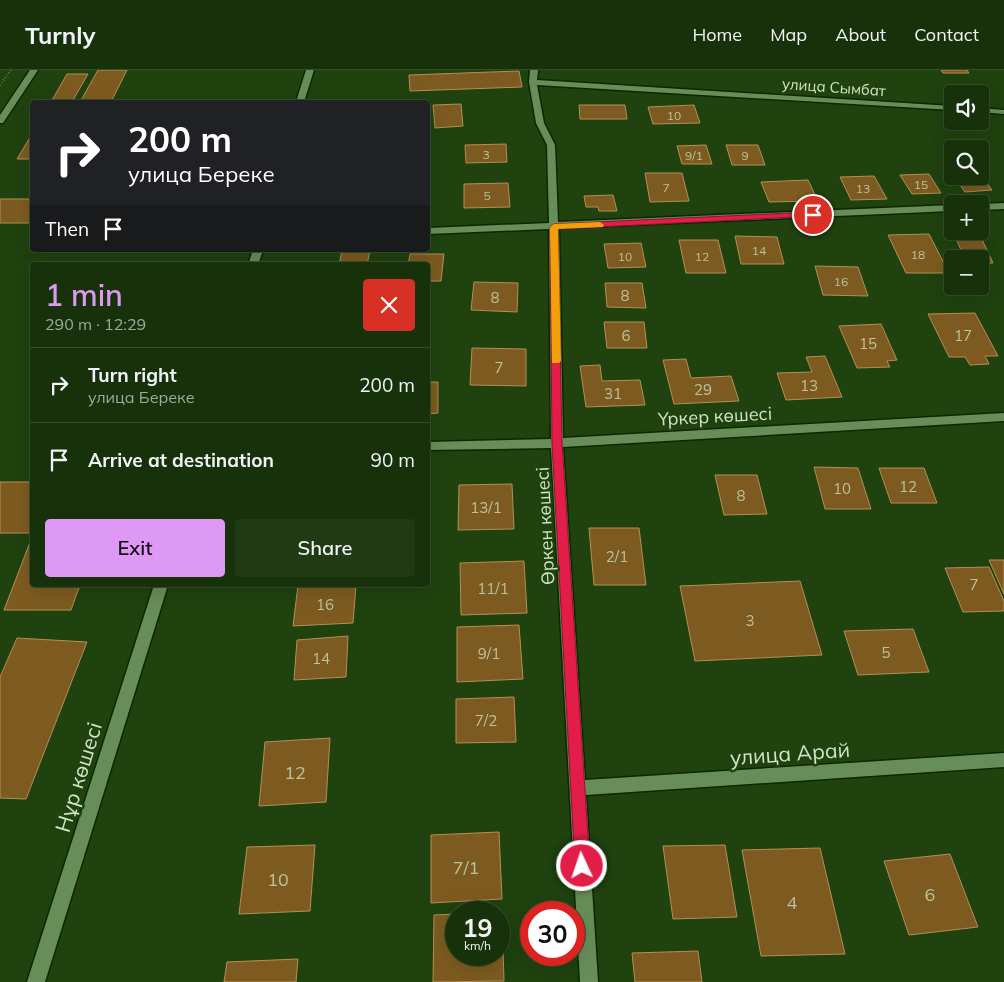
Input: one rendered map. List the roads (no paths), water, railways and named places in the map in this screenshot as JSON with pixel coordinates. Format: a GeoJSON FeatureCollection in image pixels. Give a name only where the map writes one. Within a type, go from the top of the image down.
{"type":"FeatureCollection","features":[{"type":"Feature","properties":{"kind":"street"},"geometry":{"type":"LineString","coordinates":[[0,121],[34,70]]}},
{"type":"Feature","properties":{"kind":"street"},"geometry":{"type":"LineString","coordinates":[[301,100],[310,70]]}},
{"type":"Feature","properties":{"kind":"street","name":"улица Сымбат"},"geometry":{"type":"LineString","coordinates":[[534,76],[944,107]]}},
{"type":"Feature","properties":{"kind":"street","name":"Өркен көшесі"},"geometry":{"type":"LineString","coordinates":[[534,76],[540,123],[551,145],[557,443],[589,982]]}},
{"type":"Feature","properties":{"kind":"street"},"geometry":{"type":"LineString","coordinates":[[989,111],[1004,112]]}},
{"type":"Feature","properties":{"kind":"street"},"geometry":{"type":"LineString","coordinates":[[989,207],[1004,206]]}},
{"type":"Feature","properties":{"kind":"street"},"geometry":{"type":"LineString","coordinates":[[430,231],[554,227],[944,208]]}},
{"type":"Feature","properties":{"kind":"street","name":"Үркер көшесі"},"geometry":{"type":"LineString","coordinates":[[430,446],[557,443],[1004,417]]}},
{"type":"Feature","properties":{"kind":"street","name":"Нұр көшесі"},"geometry":{"type":"LineString","coordinates":[[36,982],[159,587]]}},
{"type":"Feature","properties":{"kind":"street","name":"улица Арай"},"geometry":{"type":"LineString","coordinates":[[578,788],[1004,760]]}}]}
